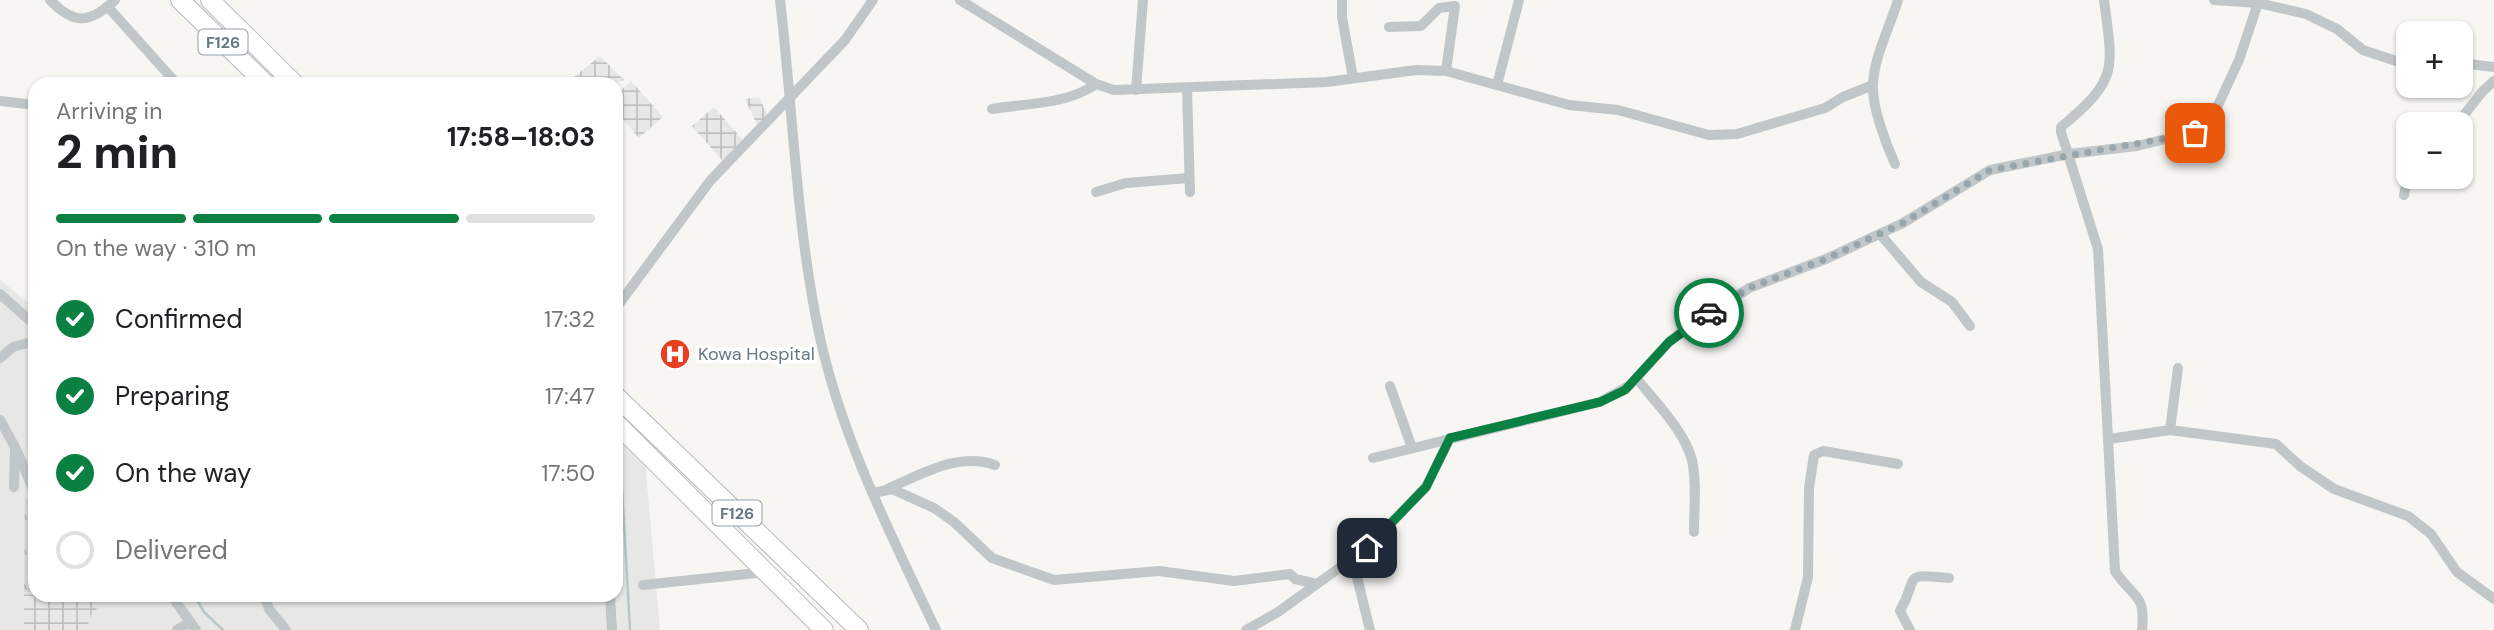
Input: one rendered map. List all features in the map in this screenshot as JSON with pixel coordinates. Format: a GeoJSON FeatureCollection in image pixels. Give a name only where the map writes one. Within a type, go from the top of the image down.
{"type":"FeatureCollection","features":[{"type":"Feature","properties":{"kind":"main road","name":"F126"},"geometry":{"type":"LineString","coordinates":[[180,0],[259,77]]}},
{"type":"Feature","properties":{"kind":"main road","name":"F126"},"geometry":{"type":"LineString","coordinates":[[210,0],[288,77]]}},
{"type":"Feature","properties":{"kind":"main road","name":"F126"},"geometry":{"type":"LineString","coordinates":[[623,403],[859,630]]}},
{"type":"Feature","properties":{"kind":"main road","name":"F126"},"geometry":{"type":"LineString","coordinates":[[623,430],[769,572],[823,629]]}},
{"type":"Feature","properties":{"kind":"main road"},"geometry":{"type":"LineString","coordinates":[[788,591],[804,576]]}},
{"type":"Feature","properties":{"kind":"street"},"geometry":{"type":"LineString","coordinates":[[50,0],[64,14],[74,18],[92,16],[111,4],[171,77]]}},
{"type":"Feature","properties":{"kind":"street"},"geometry":{"type":"LineString","coordinates":[[780,0],[799,191],[818,331],[830,374],[873,493],[936,630]]}},
{"type":"Feature","properties":{"kind":"street"},"geometry":{"type":"LineString","coordinates":[[623,299],[710,181],[845,40],[873,0]]}},
{"type":"Feature","properties":{"kind":"street"},"geometry":{"type":"LineString","coordinates":[[960,0],[1096,84],[1114,90],[1186,88],[1446,71],[1569,106],[1618,110],[1709,135],[1737,134],[1825,108],[1843,97],[1873,85]]}},
{"type":"Feature","properties":{"kind":"street"},"geometry":{"type":"LineString","coordinates":[[1136,90],[1143,0]]}},
{"type":"Feature","properties":{"kind":"street"},"geometry":{"type":"LineString","coordinates":[[1342,0],[1342,17],[1353,78]]}},
{"type":"Feature","properties":{"kind":"street"},"geometry":{"type":"LineString","coordinates":[[1497,85],[1519,0]]}},
{"type":"Feature","properties":{"kind":"street"},"geometry":{"type":"LineString","coordinates":[[1895,164],[1886,143],[1873,85],[1885,35],[1899,0]]}},
{"type":"Feature","properties":{"kind":"street"},"geometry":{"type":"LineString","coordinates":[[2104,0],[2110,70],[2102,88],[2061,127],[2098,249],[2115,571],[2141,600],[2144,610],[2142,630]]}},
{"type":"Feature","properties":{"kind":"street"},"geometry":{"type":"LineString","coordinates":[[2214,0],[2258,2],[2306,14],[2337,29],[2371,54],[2396,61]]}},
{"type":"Feature","properties":{"kind":"street"},"geometry":{"type":"LineString","coordinates":[[1373,458],[1600,402],[1619,393],[1637,379],[1669,342],[1749,288],[1826,259],[1880,234],[1990,170],[2069,154],[2137,146],[2207,129],[2239,60],[2258,2]]}},
{"type":"Feature","properties":{"kind":"street"},"geometry":{"type":"LineString","coordinates":[[1389,27],[1421,26],[1440,8],[1455,5],[1446,71]]}},
{"type":"Feature","properties":{"kind":"street"},"geometry":{"type":"LineString","coordinates":[[2473,65],[2494,67]]}},
{"type":"Feature","properties":{"kind":"street"},"geometry":{"type":"LineString","coordinates":[[2468,112],[2494,81]]}},
{"type":"Feature","properties":{"kind":"street"},"geometry":{"type":"LineString","coordinates":[[992,109],[1060,101],[1082,94],[1096,84]]}},
{"type":"Feature","properties":{"kind":"street"},"geometry":{"type":"LineString","coordinates":[[1186,88],[1189,192]]}},
{"type":"Feature","properties":{"kind":"street"},"geometry":{"type":"LineString","coordinates":[[0,101],[28,104]]}},
{"type":"Feature","properties":{"kind":"street"},"geometry":{"type":"LineString","coordinates":[[1096,192],[1126,183],[1189,178]]}},
{"type":"Feature","properties":{"kind":"street"},"geometry":{"type":"LineString","coordinates":[[2404,195],[2405,189]]}},
{"type":"Feature","properties":{"kind":"street"},"geometry":{"type":"LineString","coordinates":[[1880,234],[1921,282],[1952,302],[1970,326]]}},
{"type":"Feature","properties":{"kind":"street"},"geometry":{"type":"LineString","coordinates":[[0,294],[28,320]]}},
{"type":"Feature","properties":{"kind":"street"},"geometry":{"type":"LineString","coordinates":[[0,358],[9,350],[28,343]]}},
{"type":"Feature","properties":{"kind":"street"},"geometry":{"type":"LineString","coordinates":[[2170,430],[2178,368]]}},
{"type":"Feature","properties":{"kind":"street"},"geometry":{"type":"LineString","coordinates":[[1637,379],[1673,424],[1690,454],[1695,480],[1694,532]]}},
{"type":"Feature","properties":{"kind":"street"},"geometry":{"type":"LineString","coordinates":[[1390,386],[1412,448]]}},
{"type":"Feature","properties":{"kind":"street"},"geometry":{"type":"LineString","coordinates":[[0,419],[28,478]]}},
{"type":"Feature","properties":{"kind":"street"},"geometry":{"type":"LineString","coordinates":[[2109,439],[2170,430],[2276,444],[2300,466],[2334,489],[2408,516],[2419,524],[2457,572],[2494,599]]}},
{"type":"Feature","properties":{"kind":"street"},"geometry":{"type":"LineString","coordinates":[[1246,630],[1353,561],[1409,508],[1426,487],[1450,438]]}},
{"type":"Feature","properties":{"kind":"street"},"geometry":{"type":"LineString","coordinates":[[14,487],[15,447]]}},
{"type":"Feature","properties":{"kind":"street"},"geometry":{"type":"LineString","coordinates":[[1795,630],[1808,577],[1809,488],[1814,455],[1823,451],[1898,464]]}},
{"type":"Feature","properties":{"kind":"street"},"geometry":{"type":"LineString","coordinates":[[873,493],[952,461],[981,461],[995,465]]}},
{"type":"Feature","properties":{"kind":"street"},"geometry":{"type":"LineString","coordinates":[[889,488],[945,515],[995,560],[1054,580],[1159,570],[1234,581],[1286,574],[1317,584]]}},
{"type":"Feature","properties":{"kind":"street"},"geometry":{"type":"LineString","coordinates":[[1353,561],[1370,630]]}},
{"type":"Feature","properties":{"kind":"street"},"geometry":{"type":"LineString","coordinates":[[643,585],[769,572]]}},
{"type":"Feature","properties":{"kind":"street"},"geometry":{"type":"LineString","coordinates":[[1910,630],[1900,611],[1914,576],[1949,578]]}},
{"type":"Feature","properties":{"kind":"street"},"geometry":{"type":"LineString","coordinates":[[176,602],[193,626],[177,630]]}},
{"type":"Feature","properties":{"kind":"street"},"geometry":{"type":"LineString","coordinates":[[267,602],[273,616],[286,630]]}},
{"type":"Feature","properties":{"kind":"street"},"geometry":{"type":"LineString","coordinates":[[610,602],[612,630]]}},
{"type":"Feature","properties":{"kind":"shaded area"},"geometry":{"type":"Polygon","coordinates":[[[600,56],[621,77],[574,77],[600,56]]]}},
{"type":"Feature","properties":{"kind":"shaded area"},"geometry":{"type":"Polygon","coordinates":[[[631,81],[663,117],[639,138],[623,119],[623,88],[631,81]]]}},
{"type":"Feature","properties":{"kind":"shaded area"},"geometry":{"type":"Polygon","coordinates":[[[759,97],[770,121],[758,127],[745,99],[759,97]]]}},
{"type":"Feature","properties":{"kind":"shaded area"},"geometry":{"type":"Polygon","coordinates":[[[714,107],[749,147],[727,166],[692,126],[714,107]]]}},
{"type":"Feature","properties":{"kind":"shaded area"},"geometry":{"type":"Polygon","coordinates":[[[0,280],[28,302],[28,602],[623,602],[623,431],[644,450],[660,630],[0,630],[0,280]]]}},
{"type":"Feature","properties":{"kind":"shaded area"},"geometry":{"type":"Polygon","coordinates":[[[24,594],[28,594],[28,602],[103,602],[91,615],[86,630],[24,630],[24,594]]]}},
{"type":"Feature","properties":{"kind":"green space"},"geometry":{"type":"Polygon","coordinates":[[[25,499],[28,499],[28,592],[24,592],[25,499]]]}},
{"type":"Feature","properties":{"kind":"waterway"},"geometry":{"type":"LineString","coordinates":[[623,506],[630,630]]}},
{"type":"Feature","properties":{"kind":"waterway"},"geometry":{"type":"LineString","coordinates":[[198,602],[204,612],[223,630]]}},
{"type":"Feature","properties":{"kind":"way so far"},"geometry":{"type":"LineString","coordinates":[[1709,313],[1749,288],[1780,274],[1826,259],[1903,223],[1990,170],[2069,154],[2137,146],[2195,133]]}},
{"type":"Feature","properties":{"kind":"place","name":"Kowa Hospital"},"geometry":{"type":"Point","coordinates":[675,354]}},
{"type":"Feature","properties":{"kind":"route"},"geometry":{"type":"LineString","coordinates":[[1367,548],[1409,508],[1426,487],[1450,438],[1600,402],[1619,393],[1630,386],[1669,342],[1709,313]]}}]}
